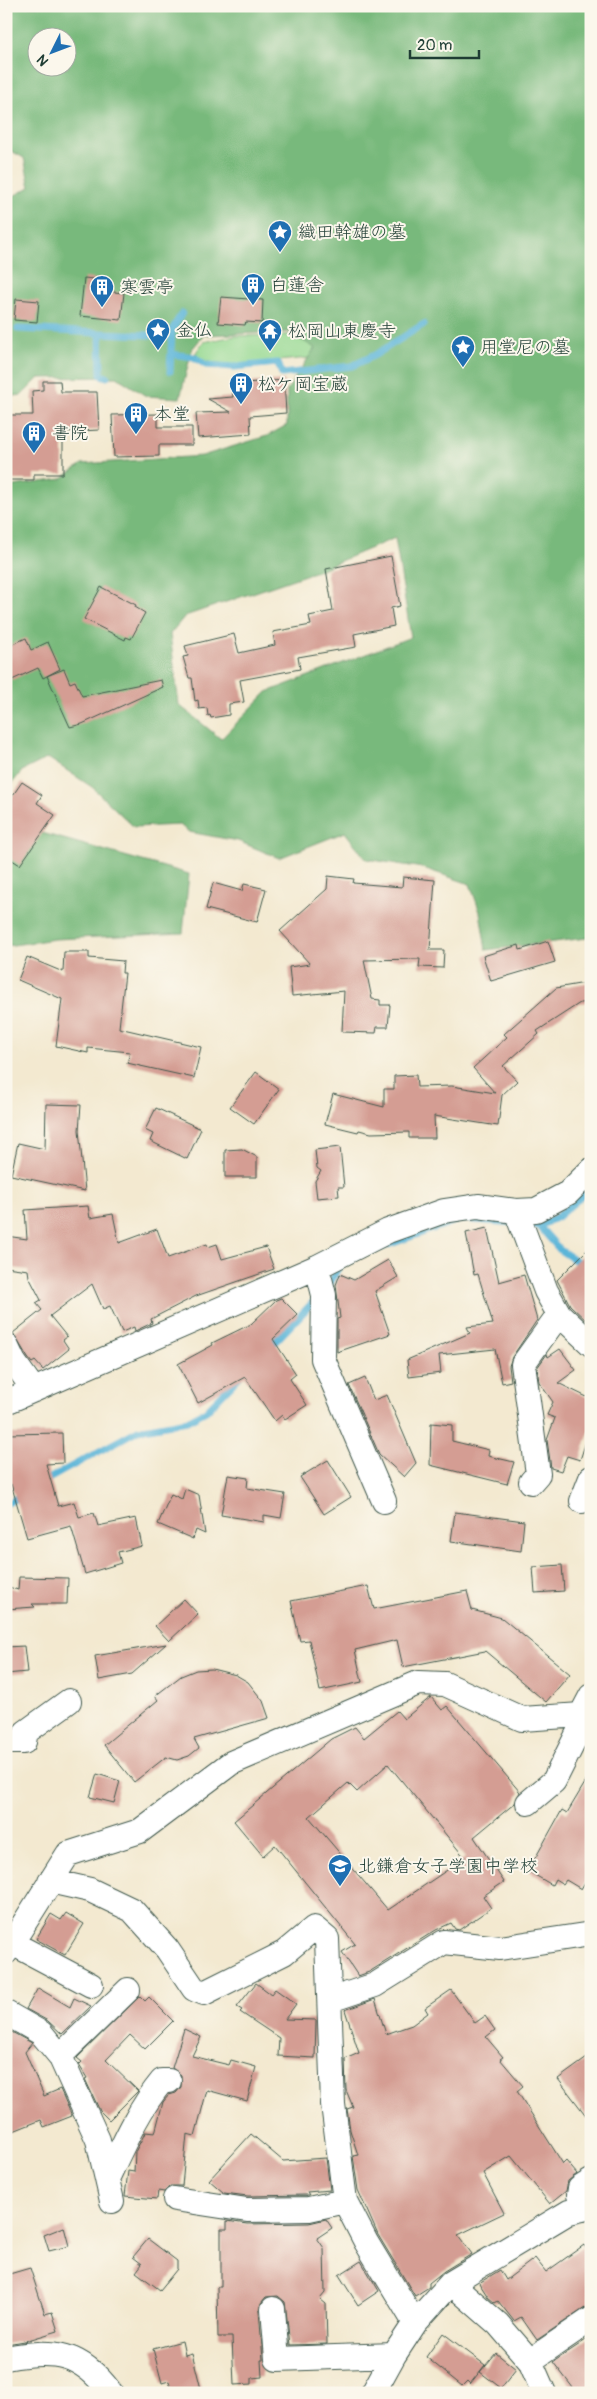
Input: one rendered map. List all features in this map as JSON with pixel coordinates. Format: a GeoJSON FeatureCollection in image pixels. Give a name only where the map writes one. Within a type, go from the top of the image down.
{"type":"FeatureCollection","features":[{"type":"Feature","properties":{"kind":"street"},"geometry":{"type":"LineString","coordinates":[[6,1402],[317,1267],[388,1231],[444,1211],[478,1206],[516,1211],[536,1210],[550,1204],[568,1192],[591,1170]]}},
{"type":"Feature","properties":{"kind":"street"},"geometry":{"type":"LineString","coordinates":[[516,1211],[546,1291],[559,1314],[591,1344]]}},
{"type":"Feature","properties":{"kind":"street"},"geometry":{"type":"LineString","coordinates":[[317,1267],[324,1295],[324,1359],[384,1501]]}},
{"type":"Feature","properties":{"kind":"street"},"geometry":{"type":"LineString","coordinates":[[531,1482],[538,1474],[523,1364],[559,1314]]}},
{"type":"Feature","properties":{"kind":"street"},"geometry":{"type":"LineString","coordinates":[[6,1345],[14,1362],[34,1390]]}},
{"type":"Feature","properties":{"kind":"street"},"geometry":{"type":"LineString","coordinates":[[582,1501],[591,1478]]}},
{"type":"Feature","properties":{"kind":"street"},"geometry":{"type":"LineString","coordinates":[[91,1985],[9,1948],[68,1854],[140,1832],[231,1763],[418,1684],[445,1684],[522,1719],[586,1706],[579,1731],[554,1780],[528,1803]]}},
{"type":"Feature","properties":{"kind":"street"},"geometry":{"type":"LineString","coordinates":[[6,1742],[24,1742],[26,1732],[69,1701]]}},
{"type":"Feature","properties":{"kind":"street"},"geometry":{"type":"LineString","coordinates":[[50,1881],[90,1890],[132,1910],[167,1949],[194,1989],[204,1993],[284,1953],[314,1928],[327,1939],[333,2104],[345,2201],[366,2242],[415,2323]]}},
{"type":"Feature","properties":{"kind":"street"},"geometry":{"type":"LineString","coordinates":[[330,2000],[374,1985],[444,1942],[500,1948],[591,1934]]}},
{"type":"Feature","properties":{"kind":"street"},"geometry":{"type":"LineString","coordinates":[[60,2056],[128,1990]]}},
{"type":"Feature","properties":{"kind":"street"},"geometry":{"type":"LineString","coordinates":[[6,2013],[41,2032],[60,2056],[98,2140],[110,2190],[128,2134],[151,2094],[162,2081],[169,2081]]}},
{"type":"Feature","properties":{"kind":"street"},"geometry":{"type":"LineString","coordinates":[[373,2393],[394,2354],[415,2323],[451,2282],[569,2212],[587,2208],[579,2195],[580,2188],[591,2180]]}},
{"type":"Feature","properties":{"kind":"street"},"geometry":{"type":"LineString","coordinates":[[175,2199],[247,2210],[309,2209],[345,2201]]}},
{"type":"Feature","properties":{"kind":"street"},"geometry":{"type":"LineString","coordinates":[[451,2282],[498,2324],[518,2350],[530,2361],[544,2393]]}},
{"type":"Feature","properties":{"kind":"street"},"geometry":{"type":"LineString","coordinates":[[273,2309],[277,2359],[394,2354]]}},
{"type":"Feature","properties":{"kind":"street"},"geometry":{"type":"LineString","coordinates":[[530,2361],[590,2320]]}},
{"type":"Feature","properties":{"kind":"street"},"geometry":{"type":"LineString","coordinates":[[6,2358],[49,2353],[70,2358],[97,2374],[111,2393]]}},
{"type":"Feature","properties":{"kind":"green space"},"geometry":{"type":"Polygon","coordinates":[[[6,6],[591,6],[591,933],[587,938],[486,950],[480,912],[470,884],[423,868],[366,859],[345,832],[279,858],[238,841],[189,832],[180,825],[134,827],[92,787],[48,758],[22,771],[6,791],[7,487],[61,479],[82,464],[202,456],[267,436],[287,425],[287,390],[315,348],[289,332],[204,335],[192,349],[180,398],[146,396],[117,377],[39,378],[22,395],[6,397],[6,200],[30,187],[24,158],[6,148],[6,6]],[[395,538],[314,572],[185,616],[170,634],[179,705],[221,739],[267,692],[411,637],[395,538]]]}},
{"type":"Feature","properties":{"kind":"green space"},"geometry":{"type":"Polygon","coordinates":[[[332,334],[341,355],[236,365],[207,362],[195,354],[203,342],[235,336],[332,334]]]}},
{"type":"Feature","properties":{"kind":"green space"},"geometry":{"type":"Polygon","coordinates":[[[6,823],[189,874],[183,933],[55,939],[6,946],[6,823]]]}},
{"type":"Feature","properties":{"kind":"building","name":"寒雲亭"},"geometry":{"type":"Polygon","coordinates":[[[84,278],[104,280],[103,291],[124,293],[121,320],[80,316],[84,278]]]}},
{"type":"Feature","properties":{"kind":"building","name":"白蓮舎"},"geometry":{"type":"Polygon","coordinates":[[[221,297],[263,300],[262,323],[246,322],[245,325],[218,323],[221,297]]]}},
{"type":"Feature","properties":{"kind":"building"},"geometry":{"type":"Polygon","coordinates":[[[16,299],[39,301],[37,322],[14,320],[16,299]]]}},
{"type":"Feature","properties":{"kind":"building","name":"松ケ岡宝蔵"},"geometry":{"type":"Polygon","coordinates":[[[284,380],[286,413],[250,416],[251,434],[198,438],[196,413],[231,412],[208,399],[233,397],[232,384],[284,380]]]}},
{"type":"Feature","properties":{"kind":"building"},"geometry":{"type":"Polygon","coordinates":[[[43,381],[60,381],[61,392],[97,392],[99,430],[63,432],[63,474],[34,474],[34,480],[6,480],[6,415],[33,415],[32,391],[43,390],[43,381]]]}},
{"type":"Feature","properties":{"kind":"building","name":"本堂"},"geometry":{"type":"Polygon","coordinates":[[[158,414],[158,427],[192,427],[192,445],[159,445],[159,456],[114,457],[112,415],[158,414]]]}},
{"type":"Feature","properties":{"kind":"building"},"geometry":{"type":"Polygon","coordinates":[[[391,556],[400,606],[391,608],[394,626],[354,634],[356,647],[298,657],[300,669],[240,680],[244,702],[229,704],[229,715],[211,718],[210,715],[208,716],[207,708],[199,709],[198,700],[195,701],[192,678],[189,678],[183,657],[188,656],[185,646],[234,634],[239,653],[275,645],[273,632],[311,625],[309,616],[333,611],[326,569],[391,556]]]}},
{"type":"Feature","properties":{"kind":"building"},"geometry":{"type":"Polygon","coordinates":[[[101,587],[136,605],[135,607],[145,613],[131,639],[126,637],[125,640],[84,619],[101,587]]]}},
{"type":"Feature","properties":{"kind":"building"},"geometry":{"type":"Polygon","coordinates":[[[26,638],[31,650],[48,642],[60,669],[43,678],[38,668],[12,680],[6,667],[6,647],[26,638]]]}},
{"type":"Feature","properties":{"kind":"building"},"geometry":{"type":"Polygon","coordinates":[[[64,669],[70,683],[75,681],[82,696],[161,680],[163,687],[82,724],[70,727],[47,676],[64,669]]]}},
{"type":"Feature","properties":{"kind":"building"},"geometry":{"type":"Polygon","coordinates":[[[22,782],[42,795],[37,803],[55,815],[20,865],[6,856],[6,805],[22,782]]]}},
{"type":"Feature","properties":{"kind":"building"},"geometry":{"type":"Polygon","coordinates":[[[328,876],[354,879],[353,883],[402,887],[403,877],[435,880],[430,950],[444,950],[443,968],[419,967],[420,959],[364,960],[372,999],[380,1000],[380,1005],[390,1005],[388,1027],[377,1027],[376,1033],[342,1032],[344,991],[292,996],[289,967],[310,964],[280,931],[327,889],[328,876]]]}},
{"type":"Feature","properties":{"kind":"building"},"geometry":{"type":"Polygon","coordinates":[[[213,883],[242,891],[244,884],[266,889],[257,922],[206,909],[213,883]]]}},
{"type":"Feature","properties":{"kind":"building"},"geometry":{"type":"Polygon","coordinates":[[[548,941],[555,962],[491,981],[483,956],[519,945],[520,950],[548,941]]]}},
{"type":"Feature","properties":{"kind":"building"},"geometry":{"type":"Polygon","coordinates":[[[64,952],[89,952],[89,958],[123,961],[122,973],[125,973],[119,1028],[201,1047],[194,1078],[127,1063],[130,1052],[88,1048],[88,1053],[56,1046],[62,999],[18,980],[27,957],[63,972],[64,952]]]}},
{"type":"Feature","properties":{"kind":"building"},"geometry":{"type":"Polygon","coordinates":[[[591,982],[591,1002],[580,1003],[537,1031],[539,1034],[503,1066],[517,1081],[502,1095],[498,1126],[434,1116],[435,1138],[409,1138],[409,1132],[371,1133],[359,1130],[358,1132],[325,1124],[333,1094],[384,1107],[384,1089],[394,1089],[394,1076],[416,1075],[417,1087],[452,1086],[495,1093],[473,1068],[507,1037],[504,1034],[556,988],[591,982]]]}},
{"type":"Feature","properties":{"kind":"building"},"geometry":{"type":"Polygon","coordinates":[[[256,1072],[279,1089],[254,1124],[230,1107],[256,1072]]]}},
{"type":"Feature","properties":{"kind":"building"},"geometry":{"type":"Polygon","coordinates":[[[46,1104],[81,1105],[79,1130],[85,1191],[11,1175],[18,1143],[45,1149],[46,1104]]]}},
{"type":"Feature","properties":{"kind":"building"},"geometry":{"type":"Polygon","coordinates":[[[156,1108],[201,1129],[187,1159],[150,1141],[153,1134],[145,1130],[156,1108]]]}},
{"type":"Feature","properties":{"kind":"building"},"geometry":{"type":"Polygon","coordinates":[[[340,1147],[344,1187],[338,1187],[339,1196],[317,1198],[315,1181],[321,1171],[317,1168],[315,1150],[340,1147]]]}},
{"type":"Feature","properties":{"kind":"building"},"geometry":{"type":"Polygon","coordinates":[[[242,1149],[257,1157],[257,1177],[225,1177],[225,1150],[242,1149]]]}},
{"type":"Feature","properties":{"kind":"building"},"geometry":{"type":"Polygon","coordinates":[[[88,1206],[90,1218],[113,1214],[119,1243],[157,1229],[168,1258],[207,1244],[208,1247],[217,1244],[222,1259],[266,1247],[274,1269],[196,1296],[151,1319],[152,1323],[135,1331],[134,1327],[122,1332],[110,1306],[103,1309],[92,1284],[50,1316],[67,1337],[63,1340],[69,1349],[43,1370],[35,1361],[32,1363],[13,1333],[42,1310],[36,1303],[41,1300],[29,1277],[28,1270],[6,1267],[6,1236],[27,1239],[25,1210],[88,1206]]]}},
{"type":"Feature","properties":{"kind":"building"},"geometry":{"type":"Polygon","coordinates":[[[487,1228],[499,1282],[524,1275],[537,1320],[512,1357],[509,1366],[511,1381],[502,1383],[495,1349],[439,1355],[441,1373],[409,1377],[407,1360],[470,1333],[467,1327],[493,1324],[478,1274],[474,1275],[466,1233],[487,1228]]]}},
{"type":"Feature","properties":{"kind":"building"},"geometry":{"type":"Polygon","coordinates":[[[591,1246],[591,1325],[570,1305],[557,1280],[591,1246]]]}},
{"type":"Feature","properties":{"kind":"building"},"geometry":{"type":"Polygon","coordinates":[[[388,1260],[398,1277],[375,1291],[390,1334],[337,1352],[337,1319],[340,1318],[336,1285],[340,1274],[354,1280],[388,1260]]]}},
{"type":"Feature","properties":{"kind":"building"},"geometry":{"type":"Polygon","coordinates":[[[281,1298],[298,1315],[273,1339],[296,1374],[290,1379],[307,1405],[285,1419],[282,1415],[275,1421],[245,1377],[198,1403],[178,1364],[213,1345],[212,1343],[251,1324],[276,1300],[281,1298]]]}},
{"type":"Feature","properties":{"kind":"building"},"geometry":{"type":"Polygon","coordinates":[[[560,1349],[576,1370],[558,1383],[591,1399],[591,1426],[580,1460],[567,1456],[561,1471],[551,1468],[547,1440],[555,1418],[547,1415],[553,1402],[539,1382],[537,1368],[547,1354],[548,1357],[560,1349]]]}},
{"type":"Feature","properties":{"kind":"building"},"geometry":{"type":"Polygon","coordinates":[[[365,1378],[374,1400],[387,1395],[416,1463],[404,1477],[379,1454],[349,1385],[365,1378]]]}},
{"type":"Feature","properties":{"kind":"building"},"geometry":{"type":"Polygon","coordinates":[[[431,1423],[452,1425],[452,1441],[489,1450],[488,1456],[514,1462],[507,1484],[430,1465],[431,1423]]]}},
{"type":"Feature","properties":{"kind":"building"},"geometry":{"type":"Polygon","coordinates":[[[62,1433],[63,1463],[46,1464],[58,1506],[74,1502],[79,1517],[94,1513],[98,1526],[136,1518],[142,1546],[118,1552],[121,1563],[85,1574],[71,1526],[27,1538],[11,1484],[6,1486],[6,1434],[62,1433]]]}},
{"type":"Feature","properties":{"kind":"building"},"geometry":{"type":"Polygon","coordinates":[[[328,1460],[351,1497],[324,1514],[300,1477],[328,1460]]]}},
{"type":"Feature","properties":{"kind":"building"},"geometry":{"type":"Polygon","coordinates":[[[228,1475],[248,1478],[247,1488],[285,1494],[281,1518],[264,1515],[264,1522],[221,1515],[228,1475]]]}},
{"type":"Feature","properties":{"kind":"building"},"geometry":{"type":"Polygon","coordinates":[[[185,1489],[199,1495],[205,1534],[196,1530],[193,1539],[158,1524],[171,1494],[182,1499],[185,1489]]]}},
{"type":"Feature","properties":{"kind":"building"},"geometry":{"type":"Polygon","coordinates":[[[455,1512],[524,1521],[521,1551],[451,1541],[455,1512]]]}},
{"type":"Feature","properties":{"kind":"building"},"geometry":{"type":"Polygon","coordinates":[[[562,1565],[564,1591],[535,1593],[533,1567],[562,1565]]]}},
{"type":"Feature","properties":{"kind":"building"},"geometry":{"type":"Polygon","coordinates":[[[19,1577],[68,1578],[67,1604],[32,1604],[35,1607],[6,1609],[6,1586],[18,1590],[19,1577]]]}},
{"type":"Feature","properties":{"kind":"building"},"geometry":{"type":"Polygon","coordinates":[[[368,1586],[374,1609],[467,1591],[472,1610],[502,1618],[570,1674],[546,1702],[485,1651],[403,1667],[397,1640],[355,1650],[362,1682],[320,1691],[309,1640],[300,1641],[291,1601],[368,1586]]]}},
{"type":"Feature","properties":{"kind":"building"},"geometry":{"type":"Polygon","coordinates":[[[184,1599],[198,1614],[169,1641],[155,1626],[184,1599]]]}},
{"type":"Feature","properties":{"kind":"building"},"geometry":{"type":"Polygon","coordinates":[[[166,1644],[132,1674],[99,1680],[95,1656],[166,1644]]]}},
{"type":"Feature","properties":{"kind":"building"},"geometry":{"type":"Polygon","coordinates":[[[24,1646],[27,1672],[6,1674],[6,1647],[24,1646]]]}},
{"type":"Feature","properties":{"kind":"building"},"geometry":{"type":"Polygon","coordinates":[[[212,1669],[236,1675],[248,1682],[263,1701],[269,1718],[194,1739],[199,1748],[189,1756],[177,1760],[166,1757],[134,1782],[104,1745],[158,1700],[155,1696],[181,1676],[196,1670],[212,1669]]]}},
{"type":"Feature","properties":{"kind":"building"},"geometry":{"type":"Polygon","coordinates":[[[431,1697],[442,1710],[447,1706],[520,1792],[515,1803],[474,1837],[504,1882],[483,1896],[491,1908],[459,1930],[455,1929],[451,1923],[436,1930],[369,1972],[358,1976],[342,1952],[355,1944],[275,1845],[263,1856],[234,1821],[331,1739],[355,1727],[364,1738],[397,1711],[404,1719],[431,1697]],[[388,1764],[357,1792],[348,1783],[309,1817],[388,1910],[465,1858],[388,1764]]]}},
{"type":"Feature","properties":{"kind":"building"},"geometry":{"type":"Polygon","coordinates":[[[591,1773],[591,1872],[581,1889],[566,1880],[563,1884],[555,1879],[552,1885],[528,1871],[562,1810],[567,1813],[591,1773]]]}},
{"type":"Feature","properties":{"kind":"building"},"geometry":{"type":"Polygon","coordinates":[[[97,1774],[120,1781],[114,1803],[90,1797],[97,1774]]]}},
{"type":"Feature","properties":{"kind":"building"},"geometry":{"type":"Polygon","coordinates":[[[66,1913],[84,1924],[65,1955],[36,1939],[51,1914],[61,1920],[66,1913]]]}},
{"type":"Feature","properties":{"kind":"building"},"geometry":{"type":"Polygon","coordinates":[[[256,1983],[271,1994],[275,1989],[296,2004],[285,2019],[316,2020],[315,2058],[278,2056],[279,2038],[240,2012],[242,2010],[237,2007],[256,1983]]]}},
{"type":"Feature","properties":{"kind":"building"},"geometry":{"type":"Polygon","coordinates":[[[38,1988],[70,2007],[74,1998],[91,2006],[62,2034],[48,2021],[26,2009],[38,1988]]]}},
{"type":"Feature","properties":{"kind":"building"},"geometry":{"type":"Polygon","coordinates":[[[451,1990],[475,2023],[485,2016],[495,2030],[486,2037],[503,2057],[500,2059],[523,2086],[517,2091],[563,2164],[566,2161],[577,2174],[568,2181],[566,2191],[550,2204],[511,2156],[483,2173],[504,2213],[458,2235],[472,2254],[444,2271],[429,2283],[429,2287],[415,2296],[378,2235],[358,2190],[353,2156],[358,2155],[350,2130],[347,2109],[353,2107],[346,2090],[345,2059],[359,2053],[345,2010],[375,1999],[386,2034],[412,2025],[428,2013],[425,2008],[451,1990]]]}},
{"type":"Feature","properties":{"kind":"building"},"geometry":{"type":"Polygon","coordinates":[[[140,1996],[145,2001],[149,1997],[173,2021],[145,2049],[130,2035],[106,2060],[138,2091],[109,2120],[100,2111],[85,2079],[87,2078],[79,2065],[82,2062],[77,2058],[140,1996]]]}},
{"type":"Feature","properties":{"kind":"building"},"geometry":{"type":"Polygon","coordinates":[[[6,2029],[32,2043],[25,2052],[44,2096],[60,2089],[72,2116],[44,2127],[41,2120],[6,2134],[6,2029]]]}},
{"type":"Feature","properties":{"kind":"building"},"geometry":{"type":"Polygon","coordinates":[[[184,2029],[201,2037],[192,2056],[229,2065],[231,2060],[256,2067],[247,2101],[207,2090],[195,2136],[187,2134],[182,2186],[170,2186],[164,2192],[158,2191],[157,2199],[125,2196],[128,2171],[134,2172],[135,2152],[145,2132],[155,2133],[163,2102],[169,2095],[176,2093],[181,2087],[181,2075],[172,2068],[184,2029]]]}},
{"type":"Feature","properties":{"kind":"building"},"geometry":{"type":"Polygon","coordinates":[[[591,2055],[591,2122],[558,2079],[591,2055]]]}},
{"type":"Feature","properties":{"kind":"building"},"geometry":{"type":"Polygon","coordinates":[[[251,2134],[283,2161],[326,2158],[330,2190],[307,2192],[309,2195],[248,2196],[224,2193],[209,2180],[251,2134]]]}},
{"type":"Feature","properties":{"kind":"building"},"geometry":{"type":"Polygon","coordinates":[[[326,2219],[332,2228],[317,2238],[324,2248],[325,2293],[320,2299],[326,2304],[327,2344],[290,2345],[285,2302],[278,2296],[266,2297],[261,2303],[259,2310],[263,2360],[261,2360],[262,2377],[252,2378],[252,2384],[234,2385],[232,2337],[218,2337],[217,2287],[221,2287],[221,2229],[227,2229],[227,2221],[247,2224],[309,2223],[326,2219]]]}},
{"type":"Feature","properties":{"kind":"building"},"geometry":{"type":"Polygon","coordinates":[[[64,2227],[69,2246],[49,2251],[44,2235],[64,2227]]]}},
{"type":"Feature","properties":{"kind":"building"},"geometry":{"type":"Polygon","coordinates":[[[148,2239],[177,2261],[177,2269],[160,2290],[136,2272],[142,2264],[133,2257],[148,2239]]]}},
{"type":"Feature","properties":{"kind":"building"},"geometry":{"type":"Polygon","coordinates":[[[584,2245],[591,2255],[591,2304],[537,2340],[521,2317],[514,2321],[498,2301],[495,2303],[488,2297],[479,2283],[500,2270],[506,2280],[535,2258],[546,2272],[584,2245]]]}},
{"type":"Feature","properties":{"kind":"building"},"geometry":{"type":"Polygon","coordinates":[[[361,2261],[379,2291],[358,2305],[339,2275],[361,2261]]]}},
{"type":"Feature","properties":{"kind":"building"},"geometry":{"type":"Polygon","coordinates":[[[30,2268],[45,2314],[52,2312],[58,2331],[25,2341],[6,2344],[6,2275],[30,2268]]]}},
{"type":"Feature","properties":{"kind":"building"},"geometry":{"type":"Polygon","coordinates":[[[443,2333],[485,2365],[470,2384],[467,2381],[462,2386],[426,2357],[443,2333]]]}},
{"type":"Feature","properties":{"kind":"building"},"geometry":{"type":"Polygon","coordinates":[[[589,2338],[591,2340],[591,2393],[577,2393],[553,2362],[589,2338]]]}},
{"type":"Feature","properties":{"kind":"building"},"geometry":{"type":"Polygon","coordinates":[[[182,2341],[185,2355],[192,2353],[202,2393],[172,2393],[169,2381],[162,2383],[153,2349],[182,2341]]]}},
{"type":"Feature","properties":{"kind":"building"},"geometry":{"type":"Polygon","coordinates":[[[496,2353],[516,2369],[501,2388],[480,2372],[496,2353]]]}},
{"type":"Feature","properties":{"kind":"waterway"},"geometry":{"type":"LineString","coordinates":[[170,371],[172,330],[182,313]]}},
{"type":"Feature","properties":{"kind":"waterway"},"geometry":{"type":"LineString","coordinates":[[171,354],[194,357],[206,365],[234,367],[278,363],[282,374],[352,366],[375,355],[424,324]]}},
{"type":"Feature","properties":{"kind":"waterway"},"geometry":{"type":"LineString","coordinates":[[18,329],[100,333],[101,375],[107,377]]}},
{"type":"Feature","properties":{"kind":"waterway"},"geometry":{"type":"LineString","coordinates":[[100,333],[172,336]]}},
{"type":"Feature","properties":{"kind":"waterway"},"geometry":{"type":"LineString","coordinates":[[526,1224],[539,1226],[557,1217],[591,1188]]}},
{"type":"Feature","properties":{"kind":"waterway"},"geometry":{"type":"LineString","coordinates":[[379,1248],[461,1219],[516,1223]]}},
{"type":"Feature","properties":{"kind":"waterway"},"geometry":{"type":"LineString","coordinates":[[539,1226],[560,1250],[584,1266]]}},
{"type":"Feature","properties":{"kind":"waterway"},"geometry":{"type":"LineString","coordinates":[[329,1286],[340,1264]]}},
{"type":"Feature","properties":{"kind":"waterway"},"geometry":{"type":"LineString","coordinates":[[270,1347],[318,1297]]}},
{"type":"Feature","properties":{"kind":"waterway"},"geometry":{"type":"LineString","coordinates":[[43,1482],[138,1430],[187,1421],[206,1411],[239,1377]]}},
{"type":"Feature","properties":{"kind":"waterway"},"geometry":{"type":"LineString","coordinates":[[6,1504],[23,1494]]}},
{"type":"Feature","properties":{"kind":"place","name":"織田幹雄の墓"},"geometry":{"type":"Point","coordinates":[280,253]}},
{"type":"Feature","properties":{"kind":"place","name":"白蓮舎"},"geometry":{"type":"Point","coordinates":[253,306]}},
{"type":"Feature","properties":{"kind":"place","name":"寒雲亭"},"geometry":{"type":"Point","coordinates":[102,308]}},
{"type":"Feature","properties":{"kind":"place","name":"金仏"},"geometry":{"type":"Point","coordinates":[158,351]}},
{"type":"Feature","properties":{"kind":"place","name":"松岡山東慶寺"},"geometry":{"type":"Point","coordinates":[270,352]}},
{"type":"Feature","properties":{"kind":"place","name":"用堂尼の墓"},"geometry":{"type":"Point","coordinates":[463,368]}},
{"type":"Feature","properties":{"kind":"place","name":"松ケ岡宝蔵"},"geometry":{"type":"Point","coordinates":[241,405]}},
{"type":"Feature","properties":{"kind":"place","name":"本堂"},"geometry":{"type":"Point","coordinates":[136,435]}},
{"type":"Feature","properties":{"kind":"place","name":"書院"},"geometry":{"type":"Point","coordinates":[34,454]}},
{"type":"Feature","properties":{"kind":"place","name":"北鎌倉女子学園中学校"},"geometry":{"type":"Point","coordinates":[340,1887]}}]}
